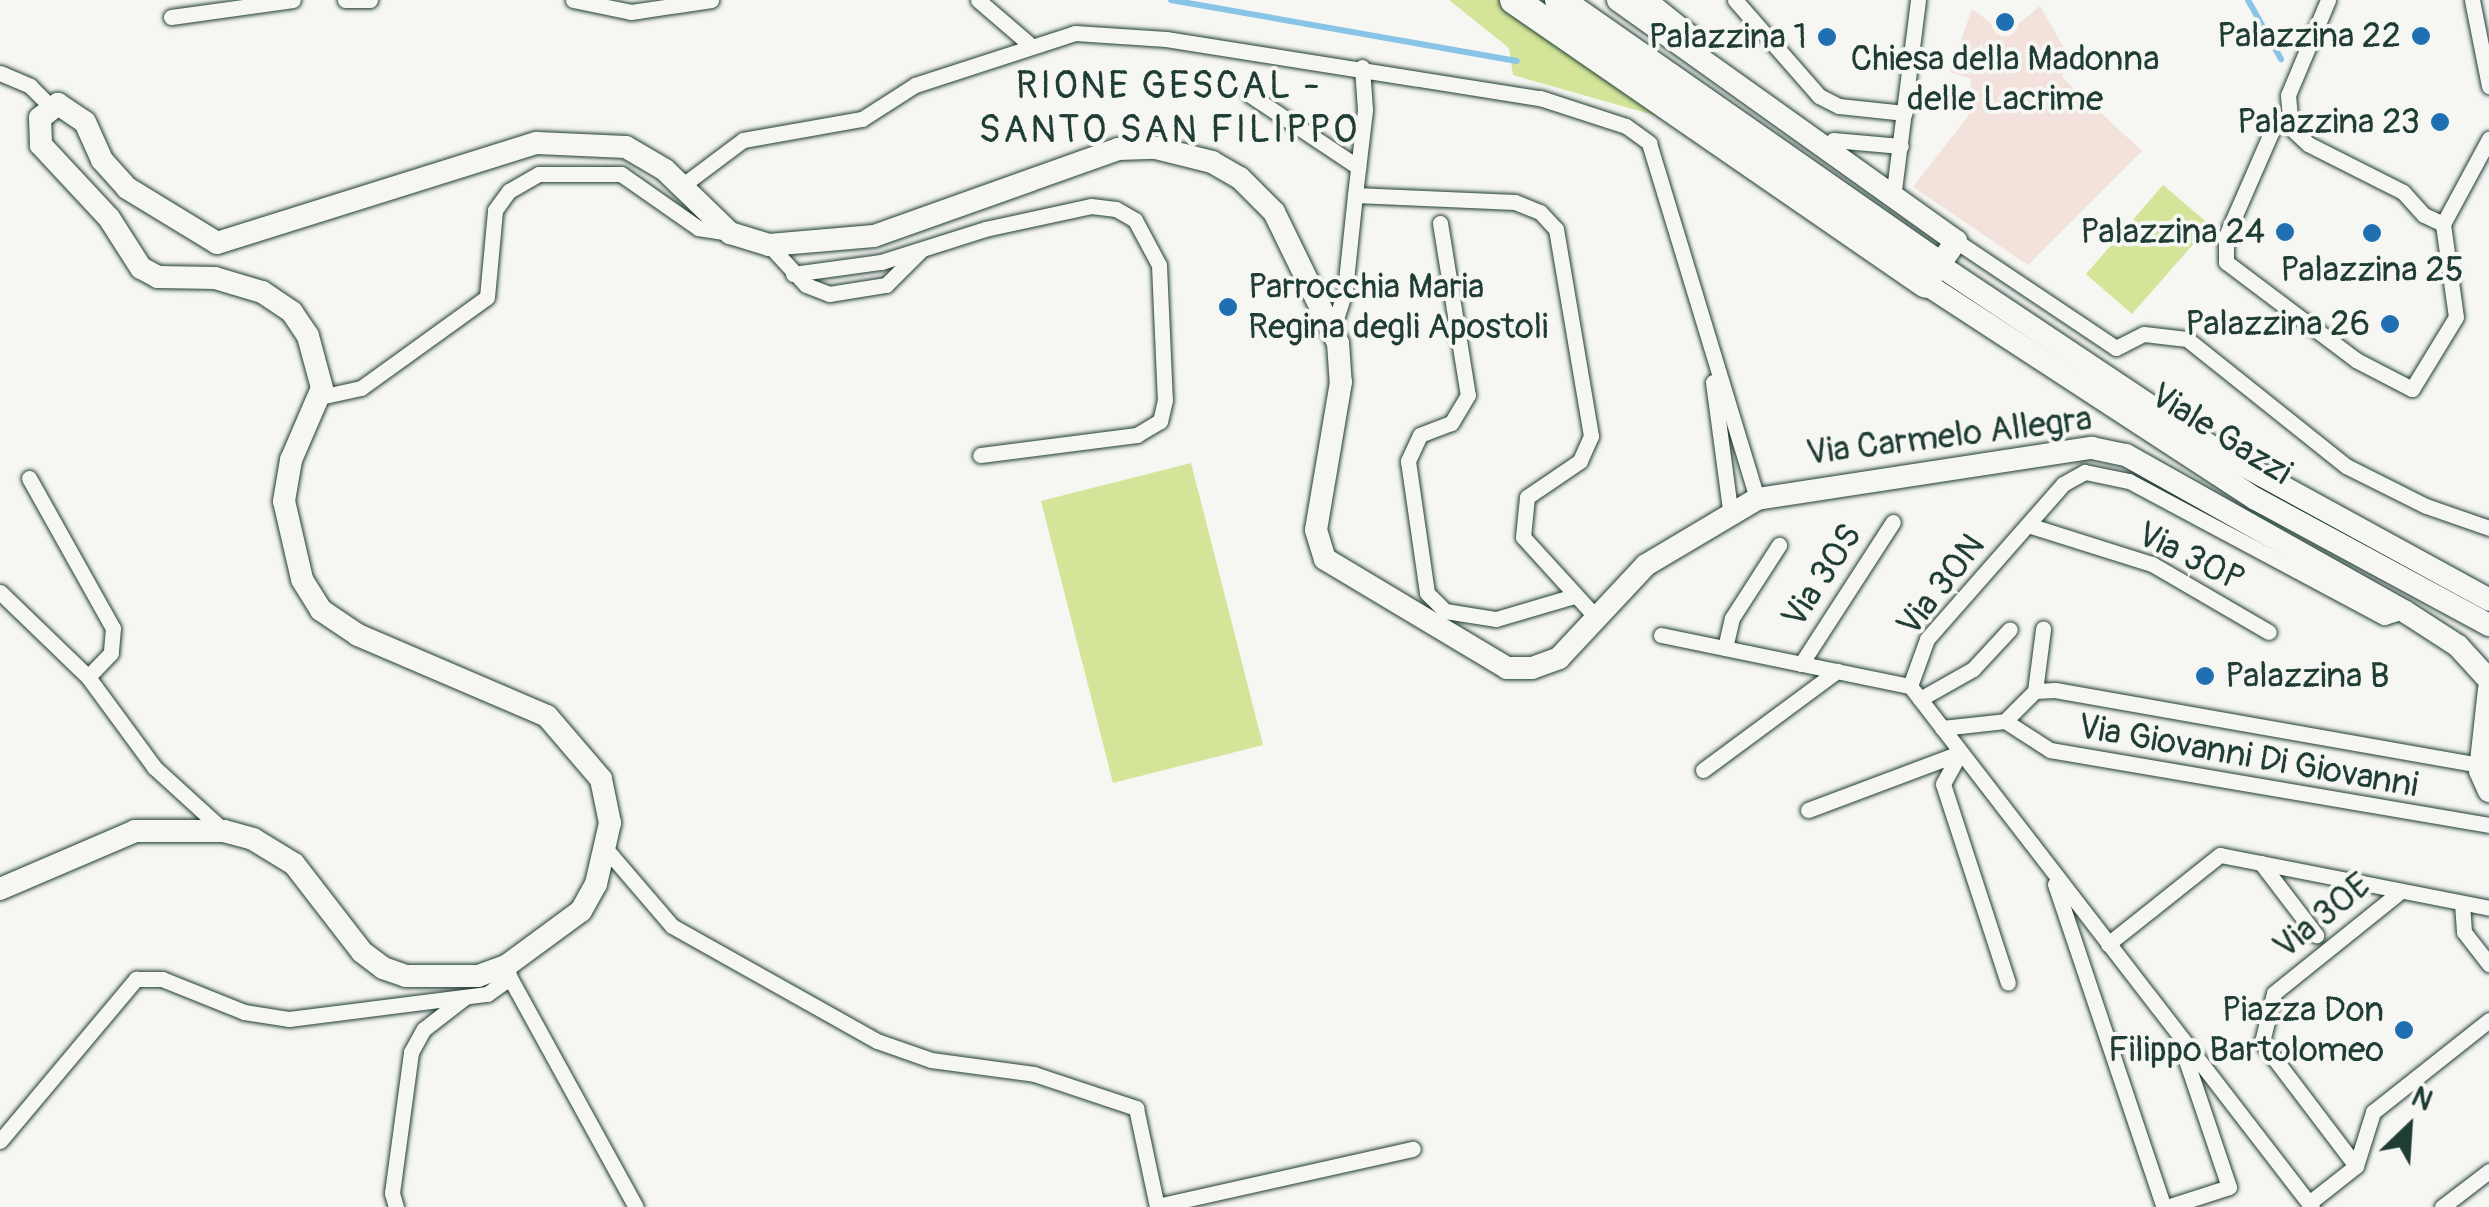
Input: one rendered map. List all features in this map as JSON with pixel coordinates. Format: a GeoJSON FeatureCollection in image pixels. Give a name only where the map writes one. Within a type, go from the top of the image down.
{"type":"FeatureCollection","features":[{"type":"Feature","properties":{"kind":"highway"},"geometry":{"type":"LineString","coordinates":[[1514,0],[1933,275]]}},
{"type":"Feature","properties":{"kind":"highway"},"geometry":{"type":"LineString","coordinates":[[1559,0],[1933,275]]}},
{"type":"Feature","properties":{"kind":"street"},"geometry":{"type":"LineString","coordinates":[[171,17],[293,0]]}},
{"type":"Feature","properties":{"kind":"street"},"geometry":{"type":"LineString","coordinates":[[345,0],[370,0]]}},
{"type":"Feature","properties":{"kind":"street"},"geometry":{"type":"LineString","coordinates":[[573,0],[630,12],[711,0]]}},
{"type":"Feature","properties":{"kind":"street"},"geometry":{"type":"LineString","coordinates":[[978,0],[1028,44]]}},
{"type":"Feature","properties":{"kind":"street"},"geometry":{"type":"LineString","coordinates":[[1618,0],[1895,191],[1938,215],[1956,242],[2116,348]]}},
{"type":"Feature","properties":{"kind":"street"},"geometry":{"type":"LineString","coordinates":[[1645,0],[1895,191]]}},
{"type":"Feature","properties":{"kind":"street"},"geometry":{"type":"LineString","coordinates":[[1735,0],[1819,96],[1839,106],[1905,113]]}},
{"type":"Feature","properties":{"kind":"street"},"geometry":{"type":"LineString","coordinates":[[1895,191],[1918,0]]}},
{"type":"Feature","properties":{"kind":"street"},"geometry":{"type":"LineString","coordinates":[[2328,0],[2288,95],[2286,117],[2308,144],[2403,192],[2424,215],[2443,224]]}},
{"type":"Feature","properties":{"kind":"street"},"geometry":{"type":"LineString","coordinates":[[2472,0],[2489,86]]}},
{"type":"Feature","properties":{"kind":"street"},"geometry":{"type":"LineString","coordinates":[[683,185],[744,140],[875,114],[915,85],[1028,44],[1096,33],[1362,67],[1540,98],[1644,136],[1757,499]]}},
{"type":"Feature","properties":{"kind":"street"},"geometry":{"type":"LineString","coordinates":[[1333,328],[1345,290],[1358,167],[1362,67]]}},
{"type":"Feature","properties":{"kind":"street"},"geometry":{"type":"LineString","coordinates":[[0,73],[50,106],[68,108],[85,122],[102,160],[127,188],[218,243],[522,145],[613,143],[638,152],[683,185],[730,233]]}},
{"type":"Feature","properties":{"kind":"street"},"geometry":{"type":"LineString","coordinates":[[1250,95],[1358,167]]}},
{"type":"Feature","properties":{"kind":"street"},"geometry":{"type":"LineString","coordinates":[[0,1141],[136,979],[162,979],[273,1018],[464,998],[496,990],[508,972],[580,911],[606,849],[607,794],[559,725],[522,702],[343,628],[313,600],[299,568],[284,488],[320,397],[317,356],[284,305],[231,281],[158,277],[140,268],[100,208],[40,145],[38,126],[50,106]]}},
{"type":"Feature","properties":{"kind":"street"},"geometry":{"type":"LineString","coordinates":[[2286,117],[2274,126],[2226,236],[2226,262],[2356,360],[2412,389],[2456,317],[2443,224],[2489,139]]}},
{"type":"Feature","properties":{"kind":"street"},"geometry":{"type":"LineString","coordinates":[[1833,140],[1901,146]]}},
{"type":"Feature","properties":{"kind":"street","name":"Via Carmelo Allegra"},"geometry":{"type":"LineString","coordinates":[[769,245],[874,236],[1118,149],[1180,151],[1227,169],[1274,212],[1333,328],[1341,382],[1316,530],[1325,559],[1507,668],[1532,668],[1559,658],[1612,596],[1730,510],[1757,499],[2103,449],[2126,455],[2404,611],[2458,646],[2489,680]]}},
{"type":"Feature","properties":{"kind":"street"},"geometry":{"type":"LineString","coordinates":[[320,397],[361,388],[487,297],[495,210],[510,191],[539,174],[621,174],[698,228],[769,245],[793,274],[828,294],[886,285],[921,250]]}},
{"type":"Feature","properties":{"kind":"street"},"geometry":{"type":"LineString","coordinates":[[1355,195],[1515,202],[1540,212],[1556,229],[1591,436],[1580,461],[1534,488],[1522,516],[1527,547],[1594,615]]}},
{"type":"Feature","properties":{"kind":"street"},"geometry":{"type":"LineString","coordinates":[[793,274],[921,250],[1004,224],[1104,206],[1135,220],[1156,252],[1165,400],[1155,428],[980,455]]}},
{"type":"Feature","properties":{"kind":"street"},"geometry":{"type":"LineString","coordinates":[[1440,223],[1468,395],[1450,424],[1420,436],[1408,461],[1427,592],[1444,611],[1496,618],[1574,596]]}},
{"type":"Feature","properties":{"kind":"street"},"geometry":{"type":"LineString","coordinates":[[1933,275],[1956,242]]}},
{"type":"Feature","properties":{"kind":"street","name":"Viale Gazzi"},"geometry":{"type":"LineString","coordinates":[[1933,275],[2266,480],[2489,600]]}},
{"type":"Feature","properties":{"kind":"street","name":"Viale Gazzi"},"geometry":{"type":"LineString","coordinates":[[1933,275],[2256,499],[2489,625]]}},
{"type":"Feature","properties":{"kind":"street"},"geometry":{"type":"LineString","coordinates":[[2096,372],[2116,348],[2144,334],[2187,339],[2346,466],[2426,506],[2489,528]]}},
{"type":"Feature","properties":{"kind":"street"},"geometry":{"type":"LineString","coordinates":[[1712,358],[1718,450],[1730,510]]}},
{"type":"Feature","properties":{"kind":"street","name":"Via Carmelo Allegra"},"geometry":{"type":"LineString","coordinates":[[2028,525],[2069,480],[2105,473],[2384,617],[2404,611]]}},
{"type":"Feature","properties":{"kind":"street"},"geometry":{"type":"LineString","coordinates":[[29,478],[113,628],[112,653],[88,677]]}},
{"type":"Feature","properties":{"kind":"street","name":"Via 30S"},"geometry":{"type":"LineString","coordinates":[[1801,664],[1893,522]]}},
{"type":"Feature","properties":{"kind":"street","name":"Via 30P"},"geometry":{"type":"LineString","coordinates":[[2028,525],[2152,564],[2269,632]]}},
{"type":"Feature","properties":{"kind":"street","name":"Via 30N"},"geometry":{"type":"LineString","coordinates":[[1915,692],[1927,640],[2028,525]]}},
{"type":"Feature","properties":{"kind":"street"},"geometry":{"type":"LineString","coordinates":[[1724,648],[1732,618],[1779,545]]}},
{"type":"Feature","properties":{"kind":"street"},"geometry":{"type":"LineString","coordinates":[[2450,578],[2489,590]]}},
{"type":"Feature","properties":{"kind":"street"},"geometry":{"type":"LineString","coordinates":[[2420,586],[2489,636]]}},
{"type":"Feature","properties":{"kind":"street"},"geometry":{"type":"LineString","coordinates":[[0,592],[88,677],[154,767],[224,831]]}},
{"type":"Feature","properties":{"kind":"street"},"geometry":{"type":"LineString","coordinates":[[2034,690],[2043,629]]}},
{"type":"Feature","properties":{"kind":"street"},"geometry":{"type":"LineString","coordinates":[[1661,635],[1837,671],[1915,692],[1973,669],[2010,630]]}},
{"type":"Feature","properties":{"kind":"street"},"geometry":{"type":"LineString","coordinates":[[1703,770],[1837,671]]}},
{"type":"Feature","properties":{"kind":"street"},"geometry":{"type":"LineString","coordinates":[[2489,688],[2484,766],[2489,791]]}},
{"type":"Feature","properties":{"kind":"street","name":"Via Giovanni Di Giovanni"},"geometry":{"type":"LineString","coordinates":[[2484,766],[2034,690],[2005,722],[2050,750],[2489,825]]}},
{"type":"Feature","properties":{"kind":"street"},"geometry":{"type":"LineString","coordinates":[[1915,692],[2310,1205],[2356,1166],[2373,1112],[2489,1020]]}},
{"type":"Feature","properties":{"kind":"street"},"geometry":{"type":"LineString","coordinates":[[1942,728],[2005,722]]}},
{"type":"Feature","properties":{"kind":"street"},"geometry":{"type":"LineString","coordinates":[[1808,810],[1960,753]]}},
{"type":"Feature","properties":{"kind":"street"},"geometry":{"type":"LineString","coordinates":[[1960,753],[1943,784],[2008,983]]}},
{"type":"Feature","properties":{"kind":"street"},"geometry":{"type":"LineString","coordinates":[[0,889],[135,831],[224,831],[252,839],[294,864],[362,952],[394,974],[464,977],[508,972]]}},
{"type":"Feature","properties":{"kind":"street"},"geometry":{"type":"LineString","coordinates":[[606,849],[672,926],[876,1041],[930,1060],[1034,1074],[1136,1108],[1157,1207],[1413,1149]]}},
{"type":"Feature","properties":{"kind":"street"},"geometry":{"type":"LineString","coordinates":[[2108,944],[2220,855],[2489,908]]}},
{"type":"Feature","properties":{"kind":"street"},"geometry":{"type":"LineString","coordinates":[[2261,864],[2316,934]]}},
{"type":"Feature","properties":{"kind":"street"},"geometry":{"type":"LineString","coordinates":[[2051,871],[2165,1207],[2228,1186],[2178,1034]]}},
{"type":"Feature","properties":{"kind":"street","name":"Via 30E"},"geometry":{"type":"LineString","coordinates":[[2356,1166],[2262,1042],[2274,992],[2401,891]]}},
{"type":"Feature","properties":{"kind":"street"},"geometry":{"type":"LineString","coordinates":[[2462,903],[2464,932],[2489,964]]}},
{"type":"Feature","properties":{"kind":"street"},"geometry":{"type":"LineString","coordinates":[[508,972],[636,1207]]}},
{"type":"Feature","properties":{"kind":"street"},"geometry":{"type":"LineString","coordinates":[[396,1207],[392,1193],[411,1052],[424,1028],[464,998]]}},
{"type":"Feature","properties":{"kind":"street"},"geometry":{"type":"LineString","coordinates":[[2442,1207],[2489,1171]]}},
{"type":"Feature","properties":{"kind":"shaded area"},"geometry":{"type":"Polygon","coordinates":[[[2040,6],[2071,60],[2062,77],[2142,151],[2028,265],[1913,187],[1969,115],[1971,79],[1950,72],[1972,9],[2006,34],[2040,6]]]}},
{"type":"Feature","properties":{"kind":"green space"},"geometry":{"type":"Polygon","coordinates":[[[1449,0],[1547,0],[1530,26],[1664,118],[1513,75],[1509,48],[1449,0]]]}},
{"type":"Feature","properties":{"kind":"green space"},"geometry":{"type":"Polygon","coordinates":[[[2163,185],[2210,225],[2132,314],[2086,274],[2163,185]]]}},
{"type":"Feature","properties":{"kind":"green space"},"geometry":{"type":"Polygon","coordinates":[[[1191,463],[1263,745],[1113,783],[1041,501],[1191,463]]]}},
{"type":"Feature","properties":{"kind":"waterway"},"geometry":{"type":"LineString","coordinates":[[1171,0],[1517,61]]}},
{"type":"Feature","properties":{"kind":"waterway"},"geometry":{"type":"LineString","coordinates":[[2248,0],[2281,59]]}},
{"type":"Feature","properties":{"kind":"place","name":"Chiesa della Madonna delle Lacrime"},"geometry":{"type":"Point","coordinates":[2005,22]}},
{"type":"Feature","properties":{"kind":"place","name":"Palazzina 22"},"geometry":{"type":"Point","coordinates":[2421,36]}},
{"type":"Feature","properties":{"kind":"place","name":"Palazzina 1"},"geometry":{"type":"Point","coordinates":[1827,37]}},
{"type":"Feature","properties":{"kind":"place","name":"Palazzina 23"},"geometry":{"type":"Point","coordinates":[2440,122]}},
{"type":"Feature","properties":{"kind":"place","name":"Palazzina 24"},"geometry":{"type":"Point","coordinates":[2285,232]}},
{"type":"Feature","properties":{"kind":"place","name":"Palazzina 25"},"geometry":{"type":"Point","coordinates":[2372,233]}},
{"type":"Feature","properties":{"kind":"place","name":"Parrocchia Maria Regina degli Apostoli"},"geometry":{"type":"Point","coordinates":[1228,307]}},
{"type":"Feature","properties":{"kind":"place","name":"Palazzina 26"},"geometry":{"type":"Point","coordinates":[2390,324]}},
{"type":"Feature","properties":{"kind":"place","name":"Palazzina B"},"geometry":{"type":"Point","coordinates":[2205,676]}},
{"type":"Feature","properties":{"kind":"place","name":"Piazza Don Filippo Bartolomeo"},"geometry":{"type":"Point","coordinates":[2404,1030]}},
{"type":"Feature","properties":{"kind":"district","name":"RIONE GESCAL - SANTO SAN FILIPPO"},"geometry":{"type":"Point","coordinates":[1169,108]}}]}
